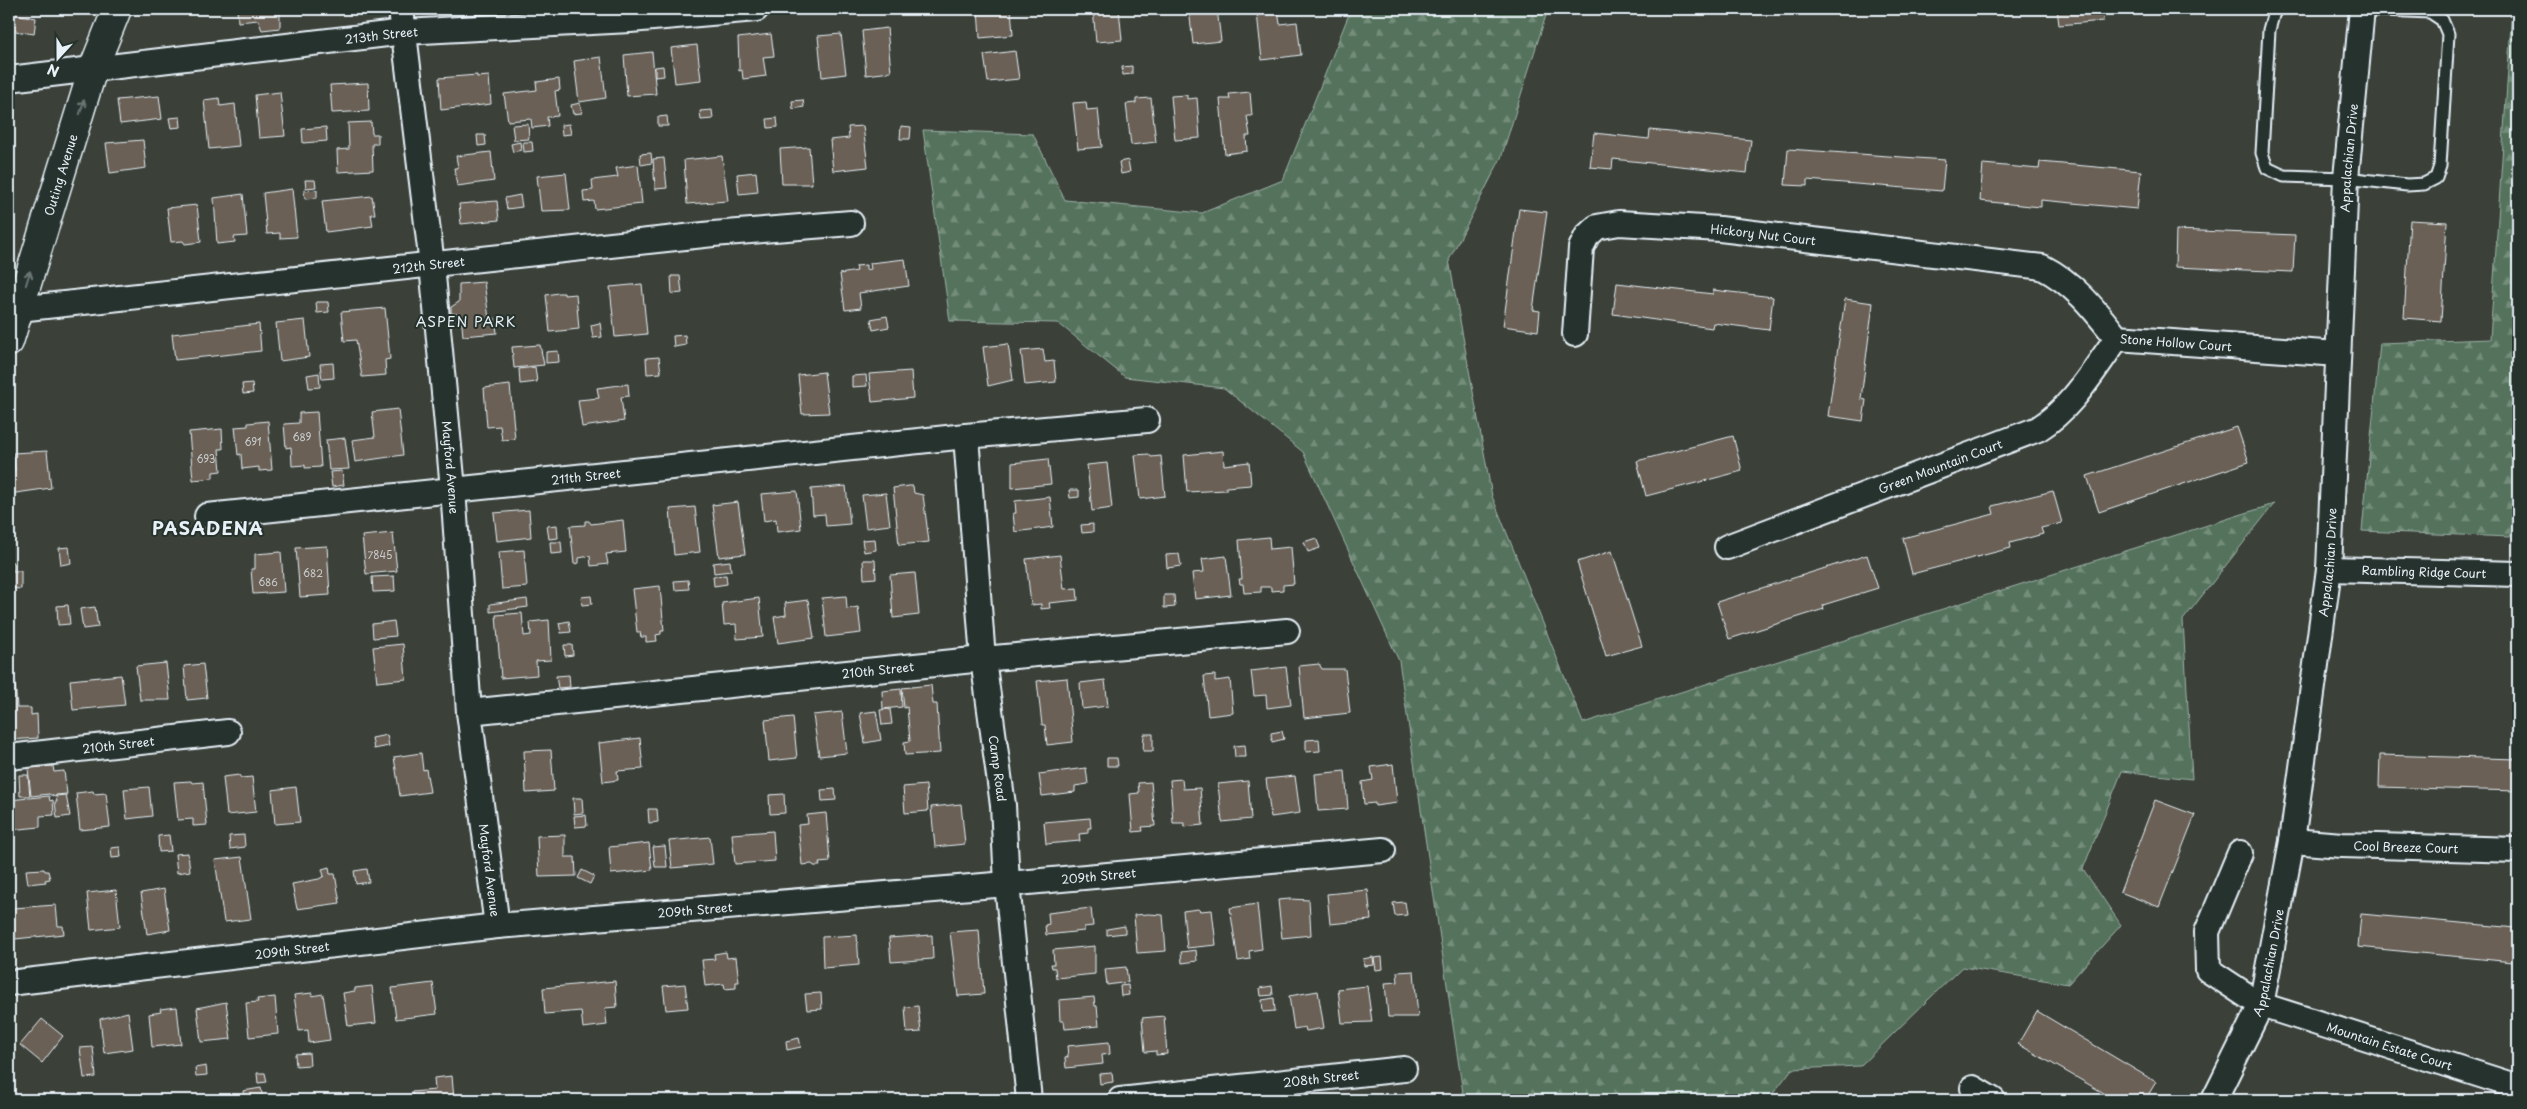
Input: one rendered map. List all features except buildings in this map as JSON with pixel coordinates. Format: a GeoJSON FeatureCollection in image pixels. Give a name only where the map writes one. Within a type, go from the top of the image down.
{"type":"FeatureCollection","features":[{"type":"Feature","properties":{"kind":"street","name":"Outing Avenue"},"geometry":{"type":"LineString","coordinates":[[9,342],[13,309],[94,69],[117,9]]}},
{"type":"Feature","properties":{"kind":"street","name":"Mayford Avenue"},"geometry":{"type":"LineString","coordinates":[[401,9],[432,265],[453,489],[469,712],[497,926]]}},
{"type":"Feature","properties":{"kind":"street","name":"213th Street"},"geometry":{"type":"LineString","coordinates":[[9,79],[404,32],[629,14],[756,9]]}},
{"type":"Feature","properties":{"kind":"street","name":"Appalachian Drive"},"geometry":{"type":"LineString","coordinates":[[2214,1100],[2262,1005],[2292,841],[2330,568],[2346,178],[2361,9]]}},
{"type":"Feature","properties":{"kind":"street","name":"212th Street"},"geometry":{"type":"LineString","coordinates":[[13,309],[713,234],[851,223]]}},
{"type":"Feature","properties":{"kind":"street","name":"Hickory Nut Court"},"geometry":{"type":"LineString","coordinates":[[1575,334],[1581,248],[1587,236],[1597,227],[1619,223],[1720,229],[2042,266]]}},
{"type":"Feature","properties":{"kind":"street","name":"Stone Hollow Court"},"geometry":{"type":"LineString","coordinates":[[2042,266],[2062,277],[2081,293],[2117,338],[2338,354]]}},
{"type":"Feature","properties":{"kind":"street","name":"Green Mountain Court"},"geometry":{"type":"LineString","coordinates":[[1727,547],[2038,429],[2055,419],[2069,404],[2117,338]]}},
{"type":"Feature","properties":{"kind":"street","name":"211th Street"},"geometry":{"type":"LineString","coordinates":[[207,516],[966,436],[1147,420]]}},
{"type":"Feature","properties":{"kind":"street","name":"Camp Road"},"geometry":{"type":"LineString","coordinates":[[966,436],[983,659],[1003,806],[1007,884],[1029,1100]]}},
{"type":"Feature","properties":{"kind":"street","name":"Rambling Ridge Court"},"geometry":{"type":"LineString","coordinates":[[2330,568],[2518,574]]}},
{"type":"Feature","properties":{"kind":"street","name":"210th Street"},"geometry":{"type":"LineString","coordinates":[[469,712],[983,659],[1287,631]]}},
{"type":"Feature","properties":{"kind":"street","name":"210th Street"},"geometry":{"type":"LineString","coordinates":[[9,757],[228,732]]}},
{"type":"Feature","properties":{"kind":"street","name":"Cool Breeze Court"},"geometry":{"type":"LineString","coordinates":[[2292,841],[2342,845],[2518,850]]}},
{"type":"Feature","properties":{"kind":"street","name":"209th Street"},"geometry":{"type":"LineString","coordinates":[[9,983],[497,926],[1007,884],[1383,850]]}},
{"type":"Feature","properties":{"kind":"street","name":"Mountain Estate Court"},"geometry":{"type":"LineString","coordinates":[[2240,853],[2207,932],[2208,970],[2262,1005],[2518,1087]]}},
{"type":"Feature","properties":{"kind":"street","name":"208th Street"},"geometry":{"type":"LineString","coordinates":[[1120,1100],[1404,1068]]}},
{"type":"Feature","properties":{"kind":"lane"},"geometry":{"type":"LineString","coordinates":[[2278,9],[2274,12],[2268,39],[2262,153],[2267,168],[2284,176],[2346,178],[2407,185],[2424,184],[2436,178],[2440,166],[2448,34],[2442,20],[2430,12],[2361,9]]}},
{"type":"Feature","properties":{"kind":"green space"},"geometry":{"type":"Polygon","coordinates":[[[1351,9],[1548,9],[1501,158],[1449,260],[1492,496],[1583,723],[2274,504],[2183,620],[2192,779],[2122,771],[2083,869],[2121,925],[2068,984],[1962,967],[1860,1066],[1792,1069],[1768,1100],[1464,1100],[1399,661],[1303,452],[1224,388],[1125,377],[1058,323],[950,321],[923,130],[1033,134],[1065,200],[1202,213],[1283,180],[1351,9]]]}},
{"type":"Feature","properties":{"kind":"green space"},"geometry":{"type":"Polygon","coordinates":[[[2512,9],[2518,9],[2518,523],[2510,537],[2362,531],[2380,343],[2490,339],[2512,9]]]}},
{"type":"Feature","properties":{"kind":"district","name":"ASPEN PARK"},"geometry":{"type":"Point","coordinates":[466,321]}},
{"type":"Feature","properties":{"kind":"district","name":"PASADENA"},"geometry":{"type":"Point","coordinates":[208,527]}}]}
